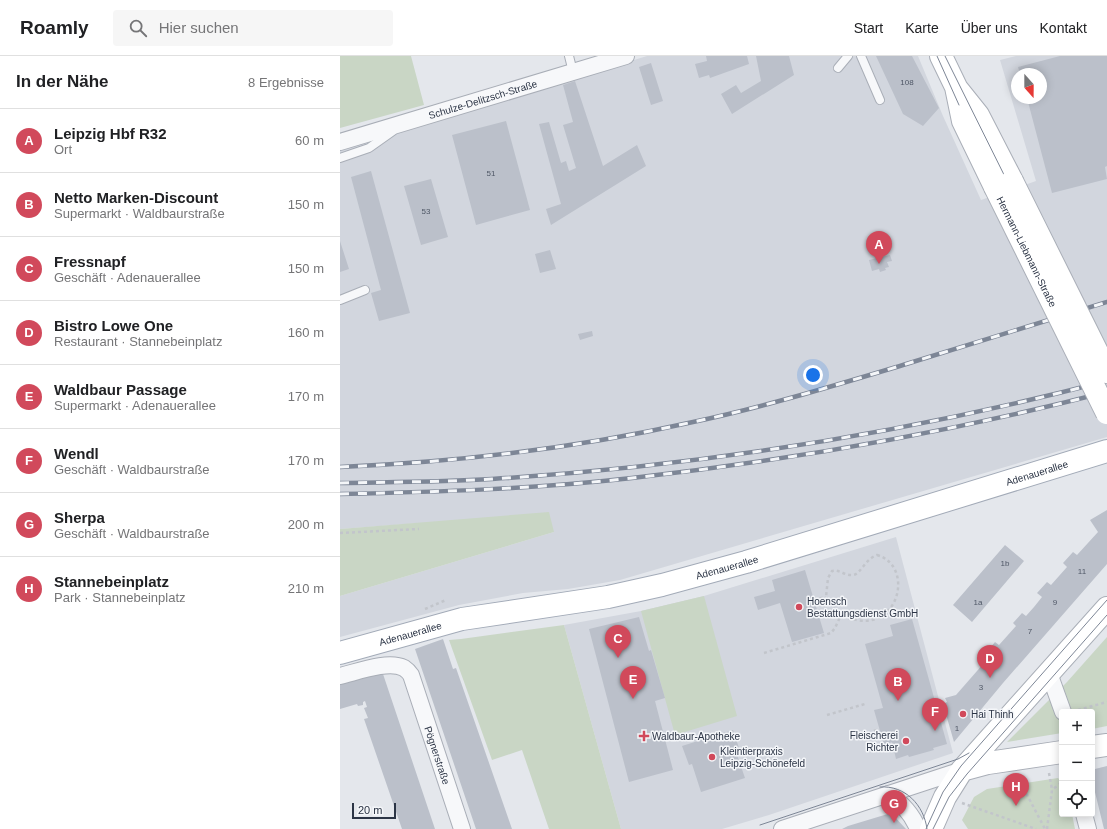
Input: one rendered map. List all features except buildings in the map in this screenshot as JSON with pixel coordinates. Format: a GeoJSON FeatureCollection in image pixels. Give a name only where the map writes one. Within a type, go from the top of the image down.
{"type":"FeatureCollection","features":[{"type":"Feature","properties":{"kind":"main road","name":"Hermann-Liebmann-Straße"},"geometry":{"type":"LineString","coordinates":[[941,56],[958,96],[963,121],[1002,185],[1107,372]]}},
{"type":"Feature","properties":{"kind":"main road","name":"Hermann-Liebmann-Straße"},"geometry":{"type":"LineString","coordinates":[[1002,185],[1107,413]]}},
{"type":"Feature","properties":{"kind":"main road","name":"Adenauerallee"},"geometry":{"type":"LineString","coordinates":[[340,653],[462,619],[608,597],[670,583],[746,562],[1107,451]]}},
{"type":"Feature","properties":{"kind":"main road"},"geometry":{"type":"LineString","coordinates":[[929,829],[945,797],[962,770],[1107,608]]}},
{"type":"Feature","properties":{"kind":"main road"},"geometry":{"type":"LineString","coordinates":[[1095,747],[1107,745]]}},
{"type":"Feature","properties":{"kind":"main road"},"geometry":{"type":"LineString","coordinates":[[962,770],[988,763],[1059,752]]}},
{"type":"Feature","properties":{"kind":"street","name":"Schulze-Delitzsch-Straße"},"geometry":{"type":"LineString","coordinates":[[340,142],[626,56]]}},
{"type":"Feature","properties":{"kind":"street","name":"Pögnerstraße"},"geometry":{"type":"LineString","coordinates":[[340,676],[393,665],[405,668],[411,674],[462,829]]}},
{"type":"Feature","properties":{"kind":"street"},"geometry":{"type":"LineString","coordinates":[[1049,673],[1069,709]]}},
{"type":"Feature","properties":{"kind":"street"},"geometry":{"type":"LineString","coordinates":[[782,829],[962,770]]}},
{"type":"Feature","properties":{"kind":"street"},"geometry":{"type":"LineString","coordinates":[[888,794],[903,805],[912,816],[929,829]]}},
{"type":"Feature","properties":{"kind":"street"},"geometry":{"type":"LineString","coordinates":[[1085,817],[1088,829]]}},
{"type":"Feature","properties":{"kind":"lane"},"geometry":{"type":"LineString","coordinates":[[568,56],[573,72]]}},
{"type":"Feature","properties":{"kind":"lane"},"geometry":{"type":"LineString","coordinates":[[838,68],[848,56]]}},
{"type":"Feature","properties":{"kind":"lane"},"geometry":{"type":"LineString","coordinates":[[860,56],[880,100]]}},
{"type":"Feature","properties":{"kind":"lane"},"geometry":{"type":"LineString","coordinates":[[340,158],[369,148],[407,122]]}},
{"type":"Feature","properties":{"kind":"lane"},"geometry":{"type":"LineString","coordinates":[[340,300],[364,290]]}},
{"type":"Feature","properties":{"kind":"path"},"geometry":{"type":"LineString","coordinates":[[340,533],[419,529]]}},
{"type":"Feature","properties":{"kind":"path"},"geometry":{"type":"LineString","coordinates":[[876,556],[882,557],[890,562],[898,580],[898,593],[893,605],[887,613],[879,618],[869,620],[846,618],[837,612],[826,597],[828,578],[832,571],[836,570],[845,574],[853,575],[857,573],[872,557],[876,556]]}},
{"type":"Feature","properties":{"kind":"path"},"geometry":{"type":"LineString","coordinates":[[814,600],[826,597]]}},
{"type":"Feature","properties":{"kind":"path"},"geometry":{"type":"LineString","coordinates":[[764,654],[831,634],[841,616]]}},
{"type":"Feature","properties":{"kind":"path"},"geometry":{"type":"LineString","coordinates":[[1078,709],[1107,702]]}},
{"type":"Feature","properties":{"kind":"path"},"geometry":{"type":"LineString","coordinates":[[826,715],[865,704]]}},
{"type":"Feature","properties":{"kind":"path"},"geometry":{"type":"LineString","coordinates":[[874,731],[880,729]]}},
{"type":"Feature","properties":{"kind":"path"},"geometry":{"type":"LineString","coordinates":[[1046,829],[1052,790],[1049,773]]}},
{"type":"Feature","properties":{"kind":"path"},"geometry":{"type":"LineString","coordinates":[[1020,777],[1024,790],[1046,829]]}},
{"type":"Feature","properties":{"kind":"path"},"geometry":{"type":"LineString","coordinates":[[1052,790],[1059,784]]}},
{"type":"Feature","properties":{"kind":"path"},"geometry":{"type":"LineString","coordinates":[[962,803],[1036,829]]}},
{"type":"Feature","properties":{"kind":"shaded area"},"geometry":{"type":"Polygon","coordinates":[[[647,56],[918,56],[981,200],[1036,181],[1013,104],[1047,104],[1047,68],[1011,68],[1011,97],[1000,60],[1016,56],[1107,56],[1107,437],[620,580],[568,589],[523,593],[459,605],[340,637],[340,596],[554,532],[421,523],[340,529],[340,147],[647,56]]]}},
{"type":"Feature","properties":{"kind":"shaded area"},"geometry":{"type":"Polygon","coordinates":[[[896,537],[953,753],[769,815],[722,829],[621,829],[564,625],[641,611],[704,596],[896,537]]]}},
{"type":"Feature","properties":{"kind":"green space"},"geometry":{"type":"Polygon","coordinates":[[[340,56],[411,56],[424,105],[340,128],[340,56]]]}},
{"type":"Feature","properties":{"kind":"green space"},"geometry":{"type":"Polygon","coordinates":[[[549,512],[554,532],[340,596],[340,529],[549,512]]]}},
{"type":"Feature","properties":{"kind":"green space"},"geometry":{"type":"Polygon","coordinates":[[[704,596],[737,716],[675,735],[641,611],[704,596]]]}},
{"type":"Feature","properties":{"kind":"green space"},"geometry":{"type":"Polygon","coordinates":[[[564,625],[621,829],[549,829],[522,750],[492,760],[449,640],[564,625]]]}},
{"type":"Feature","properties":{"kind":"green space"},"geometry":{"type":"Polygon","coordinates":[[[1107,637],[1107,726],[1095,728],[1095,709],[1059,709],[1059,733],[1007,742],[1067,682],[1107,637]]]}},
{"type":"Feature","properties":{"kind":"green space"},"geometry":{"type":"Polygon","coordinates":[[[1058,778],[1059,817],[1073,817],[1075,829],[968,829],[962,820],[974,797],[987,789],[1058,778]]]}},
{"type":"Feature","properties":{"kind":"tram line"},"geometry":{"type":"LineString","coordinates":[[937,56],[959,105]]}},
{"type":"Feature","properties":{"kind":"tram line"},"geometry":{"type":"LineString","coordinates":[[945,56],[1107,382]]}},
{"type":"Feature","properties":{"kind":"tram line"},"geometry":{"type":"LineString","coordinates":[[926,829],[943,792],[961,766],[1107,600]]}},
{"type":"Feature","properties":{"kind":"tram line"},"geometry":{"type":"LineString","coordinates":[[933,829],[949,797],[967,774],[1107,615]]}},
{"type":"Feature","properties":{"kind":"tram line"},"geometry":{"type":"LineString","coordinates":[[760,825],[958,759],[969,753]]}},
{"type":"Feature","properties":{"kind":"tram line"},"geometry":{"type":"LineString","coordinates":[[880,787],[897,789],[912,798],[922,812],[927,829]]}},
{"type":"Feature","properties":{"kind":"railway"},"geometry":{"type":"LineString","coordinates":[[340,467],[429,462],[518,452],[606,439],[693,422],[746,410],[825,388],[1107,302]]}},
{"type":"Feature","properties":{"kind":"railway"},"geometry":{"type":"LineString","coordinates":[[340,483],[492,479],[648,466],[725,456],[802,445],[879,431],[1031,400],[1107,381]]}},
{"type":"Feature","properties":{"kind":"railway"},"geometry":{"type":"LineString","coordinates":[[340,494],[523,487],[596,482],[692,471],[752,463],[930,432],[989,420],[1107,392]]}},
{"type":"Feature","properties":{"kind":"place","name":"Leipzig Hbf R32"},"geometry":{"type":"Point","coordinates":[879,264]}},
{"type":"Feature","properties":{"kind":"place","name":"Hoensch Bestattungsdienst GmbH"},"geometry":{"type":"Point","coordinates":[799,607]}},
{"type":"Feature","properties":{"kind":"place","name":"Fressnapf"},"geometry":{"type":"Point","coordinates":[618,658]}},
{"type":"Feature","properties":{"kind":"place","name":"Bistro Lowe One"},"geometry":{"type":"Point","coordinates":[990,678]}},
{"type":"Feature","properties":{"kind":"place","name":"Waldbaur Passage"},"geometry":{"type":"Point","coordinates":[633,699]}},
{"type":"Feature","properties":{"kind":"place","name":"Netto Marken-Discount"},"geometry":{"type":"Point","coordinates":[898,701]}},
{"type":"Feature","properties":{"kind":"place","name":"Hai Thinh"},"geometry":{"type":"Point","coordinates":[963,714]}},
{"type":"Feature","properties":{"kind":"place","name":"Wendl"},"geometry":{"type":"Point","coordinates":[935,731]}},
{"type":"Feature","properties":{"kind":"place","name":"Waldbaur-Apotheke"},"geometry":{"type":"Point","coordinates":[644,736]}},
{"type":"Feature","properties":{"kind":"place","name":"Fleischerei Richter"},"geometry":{"type":"Point","coordinates":[906,741]}},
{"type":"Feature","properties":{"kind":"place","name":"Kleintierpraxis Leipzig-Schönefeld"},"geometry":{"type":"Point","coordinates":[712,757]}},
{"type":"Feature","properties":{"kind":"place","name":"Stannebeinplatz"},"geometry":{"type":"Point","coordinates":[1016,806]}},
{"type":"Feature","properties":{"kind":"place","name":"Sherpa"},"geometry":{"type":"Point","coordinates":[894,823]}}]}
